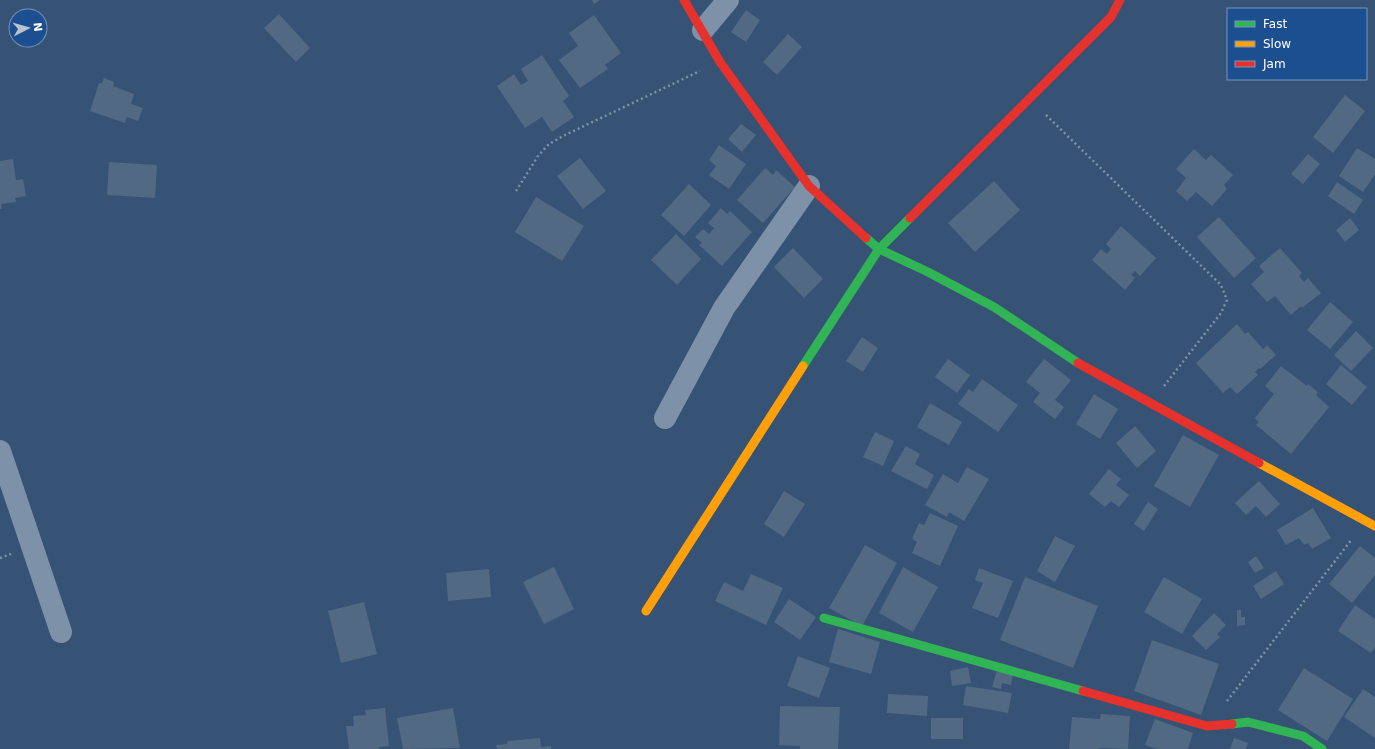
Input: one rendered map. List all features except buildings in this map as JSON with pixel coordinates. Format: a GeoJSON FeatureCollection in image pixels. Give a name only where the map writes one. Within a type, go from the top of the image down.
{"type":"FeatureCollection","features":[{"type":"Feature","properties":{"kind":"street"},"geometry":{"type":"LineString","coordinates":[[684,0],[703,30],[720,62],[809,186],[879,249],[994,306],[1074,361],[1375,526]]}},
{"type":"Feature","properties":{"kind":"street"},"geometry":{"type":"LineString","coordinates":[[703,30],[728,0]]}},
{"type":"Feature","properties":{"kind":"street"},"geometry":{"type":"LineString","coordinates":[[646,611],[879,249],[1111,17],[1120,0]]}},
{"type":"Feature","properties":{"kind":"street"},"geometry":{"type":"LineString","coordinates":[[665,418],[724,308],[809,186]]}},
{"type":"Feature","properties":{"kind":"street"},"geometry":{"type":"LineString","coordinates":[[0,451],[61,632]]}},
{"type":"Feature","properties":{"kind":"street"},"geometry":{"type":"LineString","coordinates":[[824,618],[947,651],[1207,726],[1248,722],[1303,736],[1322,749]]}},
{"type":"Feature","properties":{"kind":"path"},"geometry":{"type":"LineString","coordinates":[[516,191],[538,156],[549,144],[720,62]]}},
{"type":"Feature","properties":{"kind":"path"},"geometry":{"type":"LineString","coordinates":[[1029,98],[1221,285],[1227,300],[1221,313],[1150,404]]}},
{"type":"Feature","properties":{"kind":"path"},"geometry":{"type":"LineString","coordinates":[[1207,726],[1366,521]]}},
{"type":"Feature","properties":{"kind":"traffic: fast"},"geometry":{"type":"LineString","coordinates":[[803,366],[879,249],[910,218]]}},
{"type":"Feature","properties":{"kind":"traffic: fast"},"geometry":{"type":"LineString","coordinates":[[866,238],[879,249],[928,272],[994,307],[1078,363]]}},
{"type":"Feature","properties":{"kind":"traffic: fast"},"geometry":{"type":"LineString","coordinates":[[824,618],[1083,691]]}},
{"type":"Feature","properties":{"kind":"traffic: fast"},"geometry":{"type":"LineString","coordinates":[[1232,724],[1248,722],[1303,736],[1322,749]]}},
{"type":"Feature","properties":{"kind":"traffic: slow"},"geometry":{"type":"LineString","coordinates":[[646,611],[803,366]]}},
{"type":"Feature","properties":{"kind":"traffic: slow"},"geometry":{"type":"LineString","coordinates":[[1259,463],[1375,526]]}},
{"type":"Feature","properties":{"kind":"traffic: jam"},"geometry":{"type":"LineString","coordinates":[[684,0],[720,62],[809,186],[866,238]]}},
{"type":"Feature","properties":{"kind":"traffic: jam"},"geometry":{"type":"LineString","coordinates":[[910,218],[1111,17],[1120,0]]}},
{"type":"Feature","properties":{"kind":"traffic: jam"},"geometry":{"type":"LineString","coordinates":[[1078,363],[1259,463]]}},
{"type":"Feature","properties":{"kind":"traffic: jam"},"geometry":{"type":"LineString","coordinates":[[1083,691],[1207,726],[1232,724]]}}]}
